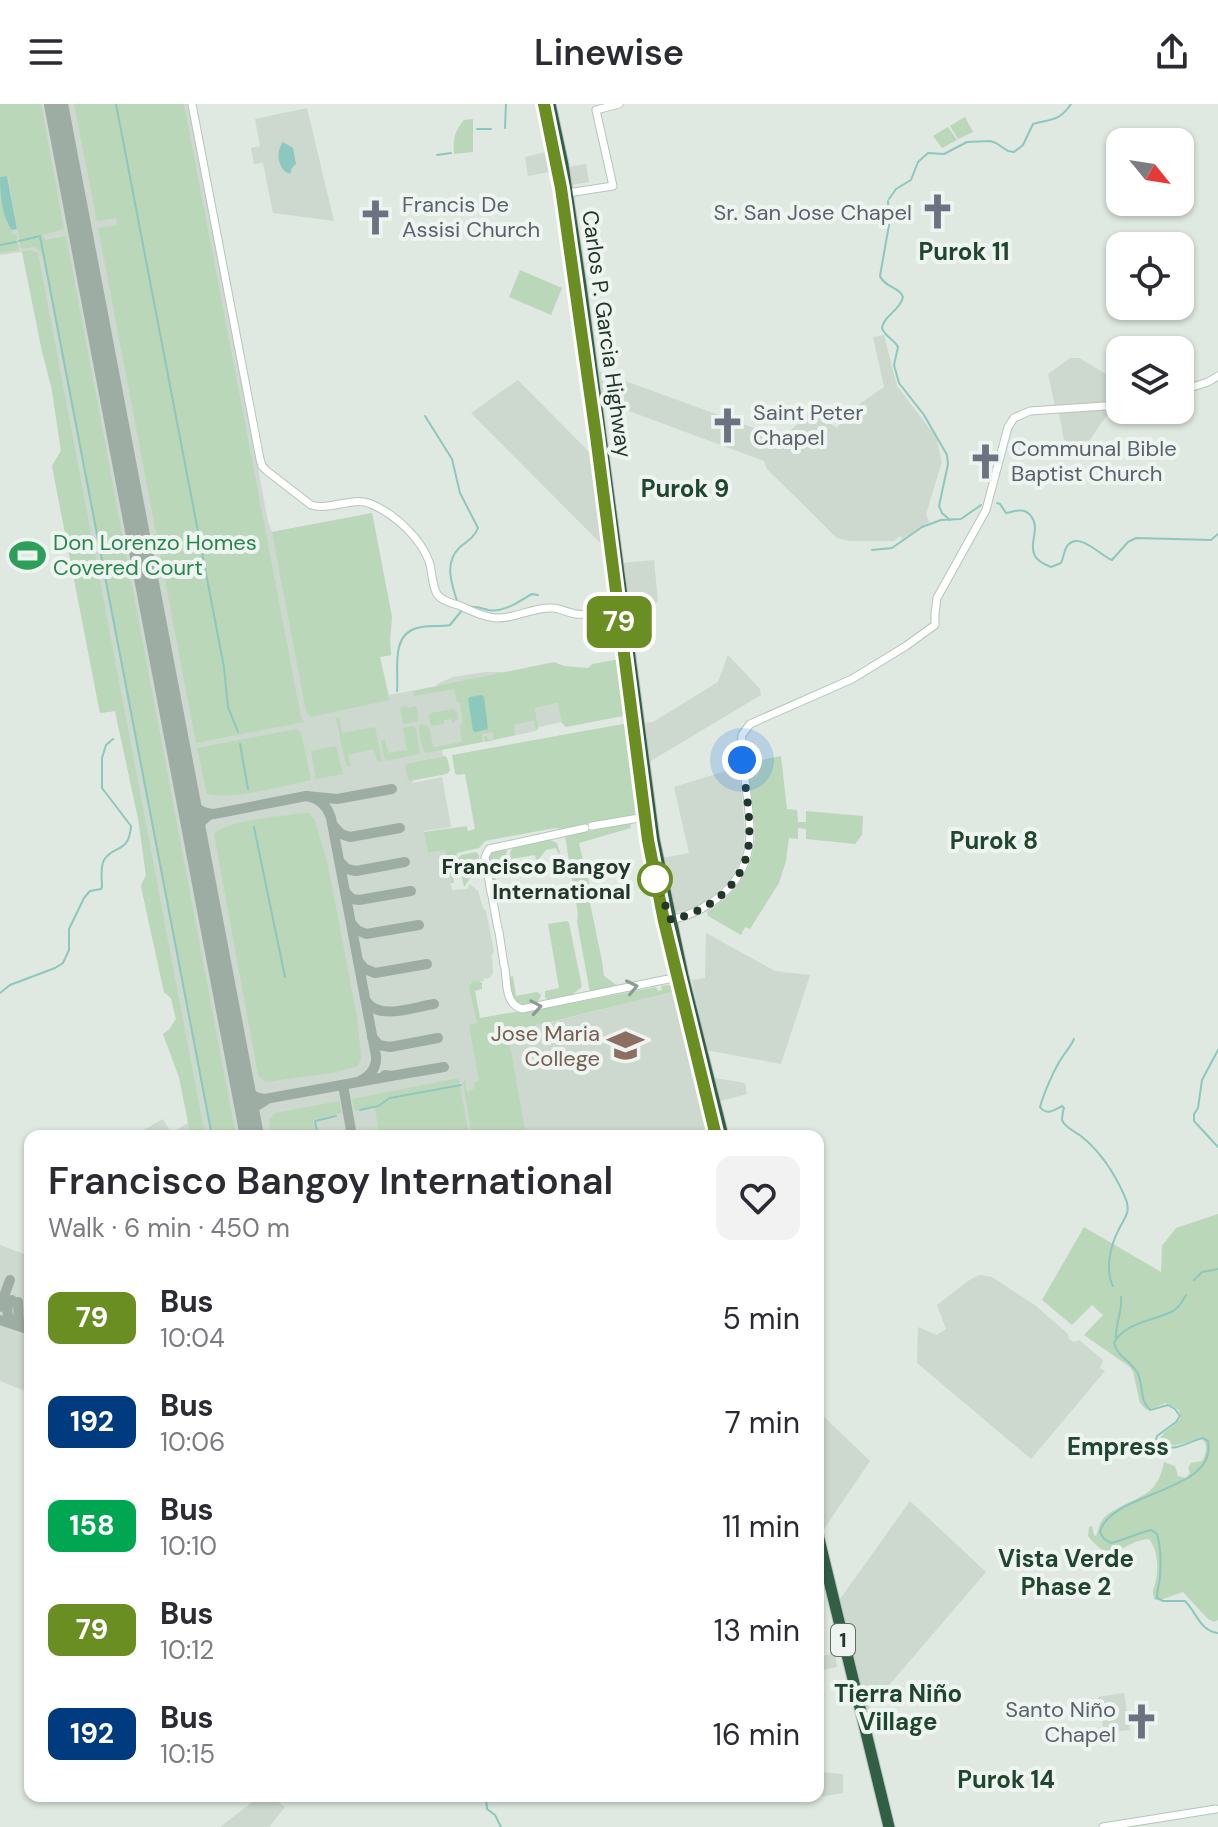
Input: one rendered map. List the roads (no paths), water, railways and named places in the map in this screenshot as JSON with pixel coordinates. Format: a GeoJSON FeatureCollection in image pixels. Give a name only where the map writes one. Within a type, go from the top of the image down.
{"type":"FeatureCollection","features":[{"type":"Feature","properties":{"kind":"highway","name":"Carlos P. Garcia Highway"},"geometry":{"type":"LineString","coordinates":[[547,104],[558,150],[571,240],[626,657]]}},
{"type":"Feature","properties":{"kind":"highway","name":"Carlos P. Garcia Highway"},"geometry":{"type":"LineString","coordinates":[[618,585],[618,610],[636,716],[661,905],[721,1130]]}},
{"type":"Feature","properties":{"kind":"highway","name":"Carlos P. Garcia Highway"},"geometry":{"type":"LineString","coordinates":[[648,816],[715,1130]]}},
{"type":"Feature","properties":{"kind":"highway","name":"1"},"geometry":{"type":"LineString","coordinates":[[824,1561],[884,1825]]}},
{"type":"Feature","properties":{"kind":"highway","name":"1"},"geometry":{"type":"LineString","coordinates":[[824,1585],[884,1825]]}},
{"type":"Feature","properties":{"kind":"main road"},"geometry":{"type":"LineString","coordinates":[[192,104],[262,466],[311,505],[320,507],[367,502],[395,519],[410,532],[424,553],[437,595],[453,604],[501,618],[551,608],[578,614],[618,610]]}},
{"type":"Feature","properties":{"kind":"main road"},"geometry":{"type":"LineString","coordinates":[[564,194],[613,186],[596,110],[619,104]]}},
{"type":"Feature","properties":{"kind":"main road"},"geometry":{"type":"LineString","coordinates":[[1194,386],[1218,376]]}},
{"type":"Feature","properties":{"kind":"main road"},"geometry":{"type":"LineString","coordinates":[[671,920],[696,913],[713,903],[730,887],[745,862],[750,830],[741,745],[742,735],[750,724],[858,676],[935,625],[937,598],[986,510],[1008,427],[1014,418],[1035,410],[1106,406]]}},
{"type":"Feature","properties":{"kind":"main road"},"geometry":{"type":"LineString","coordinates":[[648,816],[489,849],[485,857],[511,1003],[522,1009],[680,977]]}},
{"type":"Feature","properties":{"kind":"main road"},"geometry":{"type":"LineString","coordinates":[[1103,1827],[1216,1809]]}},
{"type":"Feature","properties":{"kind":"water"},"geometry":{"type":"Polygon","coordinates":[[[283,142],[293,148],[296,164],[290,174],[283,169],[279,160],[283,142]]]}},
{"type":"Feature","properties":{"kind":"water"},"geometry":{"type":"Polygon","coordinates":[[[7,176],[17,229],[12,230],[4,212],[0,190],[0,177],[7,176]]]}},
{"type":"Feature","properties":{"kind":"water"},"geometry":{"type":"Polygon","coordinates":[[[484,697],[488,729],[476,732],[473,731],[468,699],[484,697]]]}},
{"type":"Feature","properties":{"kind":"waterway"},"geometry":{"type":"LineString","coordinates":[[116,104],[224,667],[228,707],[238,732]]}},
{"type":"Feature","properties":{"kind":"waterway"},"geometry":{"type":"LineString","coordinates":[[505,128],[506,104]]}},
{"type":"Feature","properties":{"kind":"waterway"},"geometry":{"type":"LineString","coordinates":[[889,199],[896,189],[911,180],[918,162],[928,153],[944,154],[967,142],[990,141],[1014,152],[1023,145],[1033,124],[1059,116],[1071,104]]}},
{"type":"Feature","properties":{"kind":"waterway"},"geometry":{"type":"LineString","coordinates":[[477,129],[491,129]]}},
{"type":"Feature","properties":{"kind":"waterway"},"geometry":{"type":"LineString","coordinates":[[437,155],[451,153]]}},
{"type":"Feature","properties":{"kind":"waterway"},"geometry":{"type":"LineString","coordinates":[[888,201],[889,225],[880,276],[903,297],[882,328],[898,347],[894,365],[899,383],[924,415],[947,455],[939,506],[950,520]]}},
{"type":"Feature","properties":{"kind":"waterway"},"geometry":{"type":"LineString","coordinates":[[19,241],[40,236],[211,1130]]}},
{"type":"Feature","properties":{"kind":"waterway"},"geometry":{"type":"LineString","coordinates":[[0,245],[16,242]]}},
{"type":"Feature","properties":{"kind":"waterway"},"geometry":{"type":"LineString","coordinates":[[425,416],[452,459],[460,493],[478,528],[455,553],[450,567],[458,604]]}},
{"type":"Feature","properties":{"kind":"waterway"},"geometry":{"type":"LineString","coordinates":[[997,503],[1006,513],[1023,511],[1031,516],[1035,526],[1033,551],[1040,562],[1051,567],[1061,563],[1066,548],[1074,541],[1085,543],[1112,560],[1128,542],[1136,538],[1211,540],[1218,534]]}},
{"type":"Feature","properties":{"kind":"waterway"},"geometry":{"type":"LineString","coordinates":[[872,550],[892,548],[922,527],[941,520],[961,519],[981,505]]}},
{"type":"Feature","properties":{"kind":"waterway"},"geometry":{"type":"LineString","coordinates":[[469,607],[500,610],[532,594],[538,595]]}},
{"type":"Feature","properties":{"kind":"waterway"},"geometry":{"type":"LineString","coordinates":[[397,691],[399,646],[403,638],[417,628],[450,625],[463,609]]}},
{"type":"Feature","properties":{"kind":"waterway"},"geometry":{"type":"LineString","coordinates":[[0,993],[10,985],[63,963],[69,950],[69,929],[84,898],[90,891],[101,889],[104,860],[124,845],[130,835],[131,826],[102,788],[102,758],[106,745],[113,739]]}},
{"type":"Feature","properties":{"kind":"waterway"},"geometry":{"type":"LineString","coordinates":[[240,744],[248,789]]}},
{"type":"Feature","properties":{"kind":"waterway"},"geometry":{"type":"LineString","coordinates":[[254,827],[285,977]]}},
{"type":"Feature","properties":{"kind":"waterway"},"geometry":{"type":"LineString","coordinates":[[1074,1039],[1053,1074],[1040,1107],[1048,1112],[1062,1106],[1064,1108],[1063,1123],[1101,1156],[1125,1197],[1127,1211],[1115,1237],[1110,1258],[1109,1273],[1113,1286]]}},
{"type":"Feature","properties":{"kind":"waterway"},"geometry":{"type":"LineString","coordinates":[[1218,1050],[1202,1080],[1198,1108],[1194,1114],[1194,1121],[1218,1147]]}},
{"type":"Feature","properties":{"kind":"waterway"},"geometry":{"type":"LineString","coordinates":[[360,1110],[378,1106],[390,1098],[461,1085]]}},
{"type":"Feature","properties":{"kind":"waterway"},"geometry":{"type":"LineString","coordinates":[[317,1130],[315,1121],[336,1116]]}},
{"type":"Feature","properties":{"kind":"waterway"},"geometry":{"type":"LineString","coordinates":[[1194,1280],[1202,1272],[1218,1269]]}},
{"type":"Feature","properties":{"kind":"waterway"},"geometry":{"type":"LineString","coordinates":[[1186,1295],[1173,1311],[1132,1326],[1114,1343],[1138,1374],[1144,1402],[1150,1410],[1168,1405],[1180,1416],[1156,1440],[1173,1447],[1203,1438],[1208,1441],[1207,1458],[1197,1471],[1181,1482],[1122,1508],[1108,1518],[1100,1532],[1111,1543],[1151,1530],[1157,1534],[1161,1561],[1157,1598],[1185,1601],[1207,1629],[1218,1633]]}},
{"type":"Feature","properties":{"kind":"waterway"},"geometry":{"type":"LineString","coordinates":[[1116,1338],[1121,1297]]}},
{"type":"Feature","properties":{"kind":"waterway"},"geometry":{"type":"LineString","coordinates":[[486,1802],[487,1809],[495,1815],[501,1827]]}},
{"type":"Feature","properties":{"kind":"place","name":"Sr. San Jose Chapel"},"geometry":{"type":"Point","coordinates":[938,212]}},
{"type":"Feature","properties":{"kind":"place","name":"Francis De Assisi Church"},"geometry":{"type":"Point","coordinates":[376,217]}},
{"type":"Feature","properties":{"kind":"place","name":"Saint Peter Chapel"},"geometry":{"type":"Point","coordinates":[727,425]}},
{"type":"Feature","properties":{"kind":"place","name":"Communal Bible Baptist Church"},"geometry":{"type":"Point","coordinates":[985,461]}},
{"type":"Feature","properties":{"kind":"place","name":"Don Lorenzo Homes Covered Court"},"geometry":{"type":"Point","coordinates":[27,555]}},
{"type":"Feature","properties":{"kind":"place","name":"Francisco Bangoy International"},"geometry":{"type":"Point","coordinates":[655,879]}},
{"type":"Feature","properties":{"kind":"place","name":"Jose Maria College"},"geometry":{"type":"Point","coordinates":[626,1046]}},
{"type":"Feature","properties":{"kind":"place","name":"Santo Niño Chapel"},"geometry":{"type":"Point","coordinates":[1142,1722]}},
{"type":"Feature","properties":{"kind":"district","name":"Purok 11"},"geometry":{"type":"Point","coordinates":[964,251]}},
{"type":"Feature","properties":{"kind":"district","name":"Purok 9"},"geometry":{"type":"Point","coordinates":[685,488]}},
{"type":"Feature","properties":{"kind":"district","name":"Purok 8"},"geometry":{"type":"Point","coordinates":[994,840]}},
{"type":"Feature","properties":{"kind":"district","name":"Empress"},"geometry":{"type":"Point","coordinates":[1118,1446]}},
{"type":"Feature","properties":{"kind":"district","name":"Vista Verde Phase 2"},"geometry":{"type":"Point","coordinates":[1066,1572]}},
{"type":"Feature","properties":{"kind":"district","name":"Tierra Niño Village"},"geometry":{"type":"Point","coordinates":[898,1707]}},
{"type":"Feature","properties":{"kind":"district","name":"Purok 14"},"geometry":{"type":"Point","coordinates":[1006,1779]}}]}
